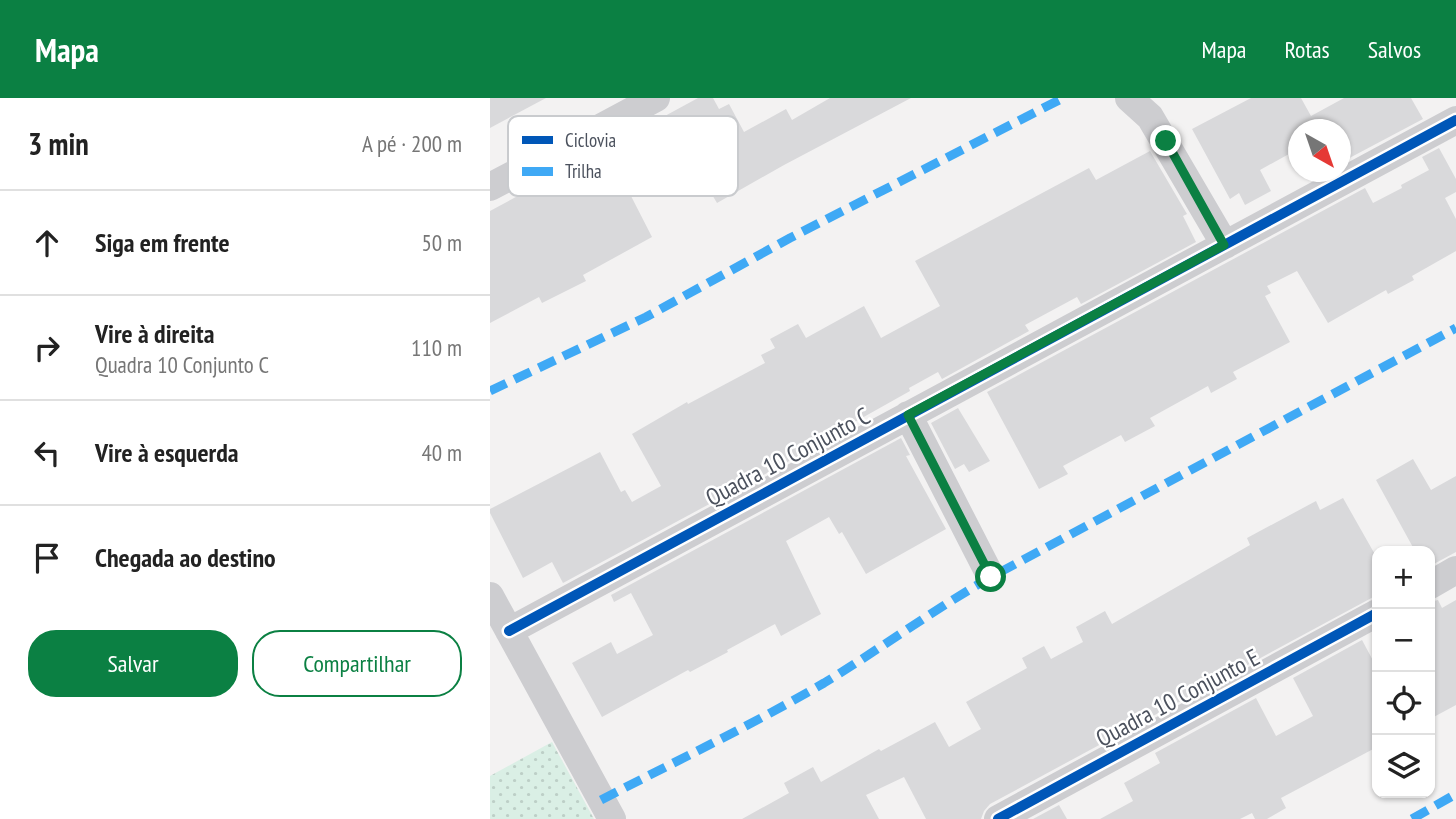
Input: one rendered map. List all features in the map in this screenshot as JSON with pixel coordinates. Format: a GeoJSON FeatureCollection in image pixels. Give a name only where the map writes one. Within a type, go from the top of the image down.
{"type":"FeatureCollection","features":[{"type":"Feature","properties":{"kind":"street"},"geometry":{"type":"LineString","coordinates":[[622,116],[656,98]]}},
{"type":"Feature","properties":{"kind":"street"},"geometry":{"type":"LineString","coordinates":[[1129,98],[1150,117],[1161,133],[1224,245]]}},
{"type":"Feature","properties":{"kind":"street","name":"Quadra 10 Conjunto C"},"geometry":{"type":"LineString","coordinates":[[509,631],[1456,120]]}},
{"type":"Feature","properties":{"kind":"street"},"geometry":{"type":"LineString","coordinates":[[490,187],[508,177]]}},
{"type":"Feature","properties":{"kind":"street"},"geometry":{"type":"LineString","coordinates":[[908,415],[991,577]]}},
{"type":"Feature","properties":{"kind":"street"},"geometry":{"type":"LineString","coordinates":[[1435,582],[1456,570]]}},
{"type":"Feature","properties":{"kind":"street"},"geometry":{"type":"LineString","coordinates":[[490,596],[612,819]]}},
{"type":"Feature","properties":{"kind":"street","name":"Quadra 10 Conjunto E"},"geometry":{"type":"LineString","coordinates":[[998,819],[1372,616]]}},
{"type":"Feature","properties":{"kind":"green space"},"geometry":{"type":"Polygon","coordinates":[[[552,742],[594,819],[490,819],[490,776],[552,742]]]}},
{"type":"Feature","properties":{"kind":"building"},"geometry":{"type":"Polygon","coordinates":[[[490,98],[546,98],[508,116],[490,128],[490,98]]]}},
{"type":"Feature","properties":{"kind":"building"},"geometry":{"type":"Polygon","coordinates":[[[698,98],[713,98],[719,109],[729,104],[735,116],[665,116],[698,98]]]}},
{"type":"Feature","properties":{"kind":"building"},"geometry":{"type":"Polygon","coordinates":[[[830,98],[911,98],[738,191],[738,121],[744,132],[786,109],[792,120],[830,98]]]}},
{"type":"Feature","properties":{"kind":"building"},"geometry":{"type":"Polygon","coordinates":[[[1251,98],[1301,98],[1311,116],[1344,98],[1411,98],[1423,119],[1351,157],[1351,119],[1288,119],[1288,155],[1260,170],[1271,191],[1245,205],[1239,193],[1230,199],[1192,129],[1251,98]]]}},
{"type":"Feature","properties":{"kind":"building"},"geometry":{"type":"Polygon","coordinates":[[[1439,148],[1456,179],[1456,192],[1445,198],[1456,219],[1456,251],[1412,276],[1414,280],[1388,294],[1386,290],[1328,323],[1297,271],[1267,286],[1271,293],[1265,296],[1290,342],[1233,372],[1237,379],[1211,393],[1208,386],[1150,418],[1155,426],[1125,442],[1121,435],[1063,466],[1068,474],[1039,489],[987,392],[1365,188],[1373,203],[1402,188],[1401,185],[1429,170],[1422,157],[1439,148]]]}},
{"type":"Feature","properties":{"kind":"building"},"geometry":{"type":"Polygon","coordinates":[[[1150,151],[1187,214],[1183,216],[1196,242],[1081,304],[1077,297],[1025,325],[1029,331],[942,379],[938,372],[853,423],[854,426],[563,583],[552,562],[523,578],[490,509],[600,452],[621,492],[625,490],[632,502],[661,486],[632,434],[687,402],[688,404],[765,363],[761,355],[775,348],[770,339],[798,324],[806,338],[864,306],[881,338],[940,306],[915,261],[1089,168],[1096,180],[1150,151]]]}},
{"type":"Feature","properties":{"kind":"building"},"geometry":{"type":"Polygon","coordinates":[[[518,196],[631,196],[652,237],[583,275],[586,281],[542,303],[539,297],[490,323],[490,211],[518,196]]]}},
{"type":"Feature","properties":{"kind":"building"},"geometry":{"type":"Polygon","coordinates":[[[713,196],[729,196],[717,203],[713,196]]]}},
{"type":"Feature","properties":{"kind":"building"},"geometry":{"type":"Polygon","coordinates":[[[958,408],[990,461],[969,472],[964,464],[955,469],[931,423],[958,408]]]}},
{"type":"Feature","properties":{"kind":"building"},"geometry":{"type":"Polygon","coordinates":[[[901,438],[910,455],[906,456],[946,529],[866,574],[842,532],[839,534],[829,517],[786,541],[821,614],[781,636],[775,624],[727,650],[728,652],[690,672],[688,670],[602,717],[572,663],[611,642],[617,654],[653,635],[631,593],[614,602],[611,595],[901,438]]]}},
{"type":"Feature","properties":{"kind":"building"},"geometry":{"type":"Polygon","coordinates":[[[1413,459],[1431,490],[1456,476],[1456,552],[1435,563],[1435,546],[1412,546],[1376,480],[1413,459]]]}},
{"type":"Feature","properties":{"kind":"building"},"geometry":{"type":"Polygon","coordinates":[[[1343,498],[1372,549],[1372,598],[990,804],[981,819],[926,819],[904,777],[866,795],[879,819],[742,819],[789,793],[784,783],[813,767],[821,782],[879,749],[881,751],[935,722],[949,747],[981,729],[966,702],[1027,668],[1022,658],[1044,646],[1051,659],[1083,642],[1076,627],[1105,611],[1112,624],[1250,545],[1247,538],[1316,501],[1320,510],[1343,498]]]}},
{"type":"Feature","properties":{"kind":"building"},"geometry":{"type":"Polygon","coordinates":[[[1438,600],[1442,608],[1456,600],[1456,705],[1435,716],[1435,609],[1435,601],[1438,600]]]}},
{"type":"Feature","properties":{"kind":"building"},"geometry":{"type":"Polygon","coordinates":[[[1362,640],[1372,659],[1372,750],[1281,798],[1286,808],[1267,819],[1255,819],[1252,813],[1240,819],[1100,819],[1133,801],[1124,783],[1160,763],[1155,753],[1256,698],[1276,736],[1313,716],[1293,678],[1362,640]]]}},
{"type":"Feature","properties":{"kind":"building"},"geometry":{"type":"Polygon","coordinates":[[[1059,805],[1067,819],[1033,819],[1059,805]]]}},
{"type":"Feature","properties":{"kind":"marked path"},"geometry":{"type":"LineString","coordinates":[[490,391],[646,317],[790,238],[1063,98]]}},
{"type":"Feature","properties":{"kind":"marked path"},"geometry":{"type":"LineString","coordinates":[[601,800],[824,683],[991,577],[1456,328]]}},
{"type":"Feature","properties":{"kind":"marked path"},"geometry":{"type":"LineString","coordinates":[[1412,819],[1456,794]]}},
{"type":"Feature","properties":{"kind":"cycle path"},"geometry":{"type":"LineString","coordinates":[[509,631],[1456,120]]}},
{"type":"Feature","properties":{"kind":"cycle path"},"geometry":{"type":"LineString","coordinates":[[998,819],[1372,616]]}},
{"type":"Feature","properties":{"kind":"route"},"geometry":{"type":"LineString","coordinates":[[991,577],[908,415],[1224,245],[1166,141]]}}]}
